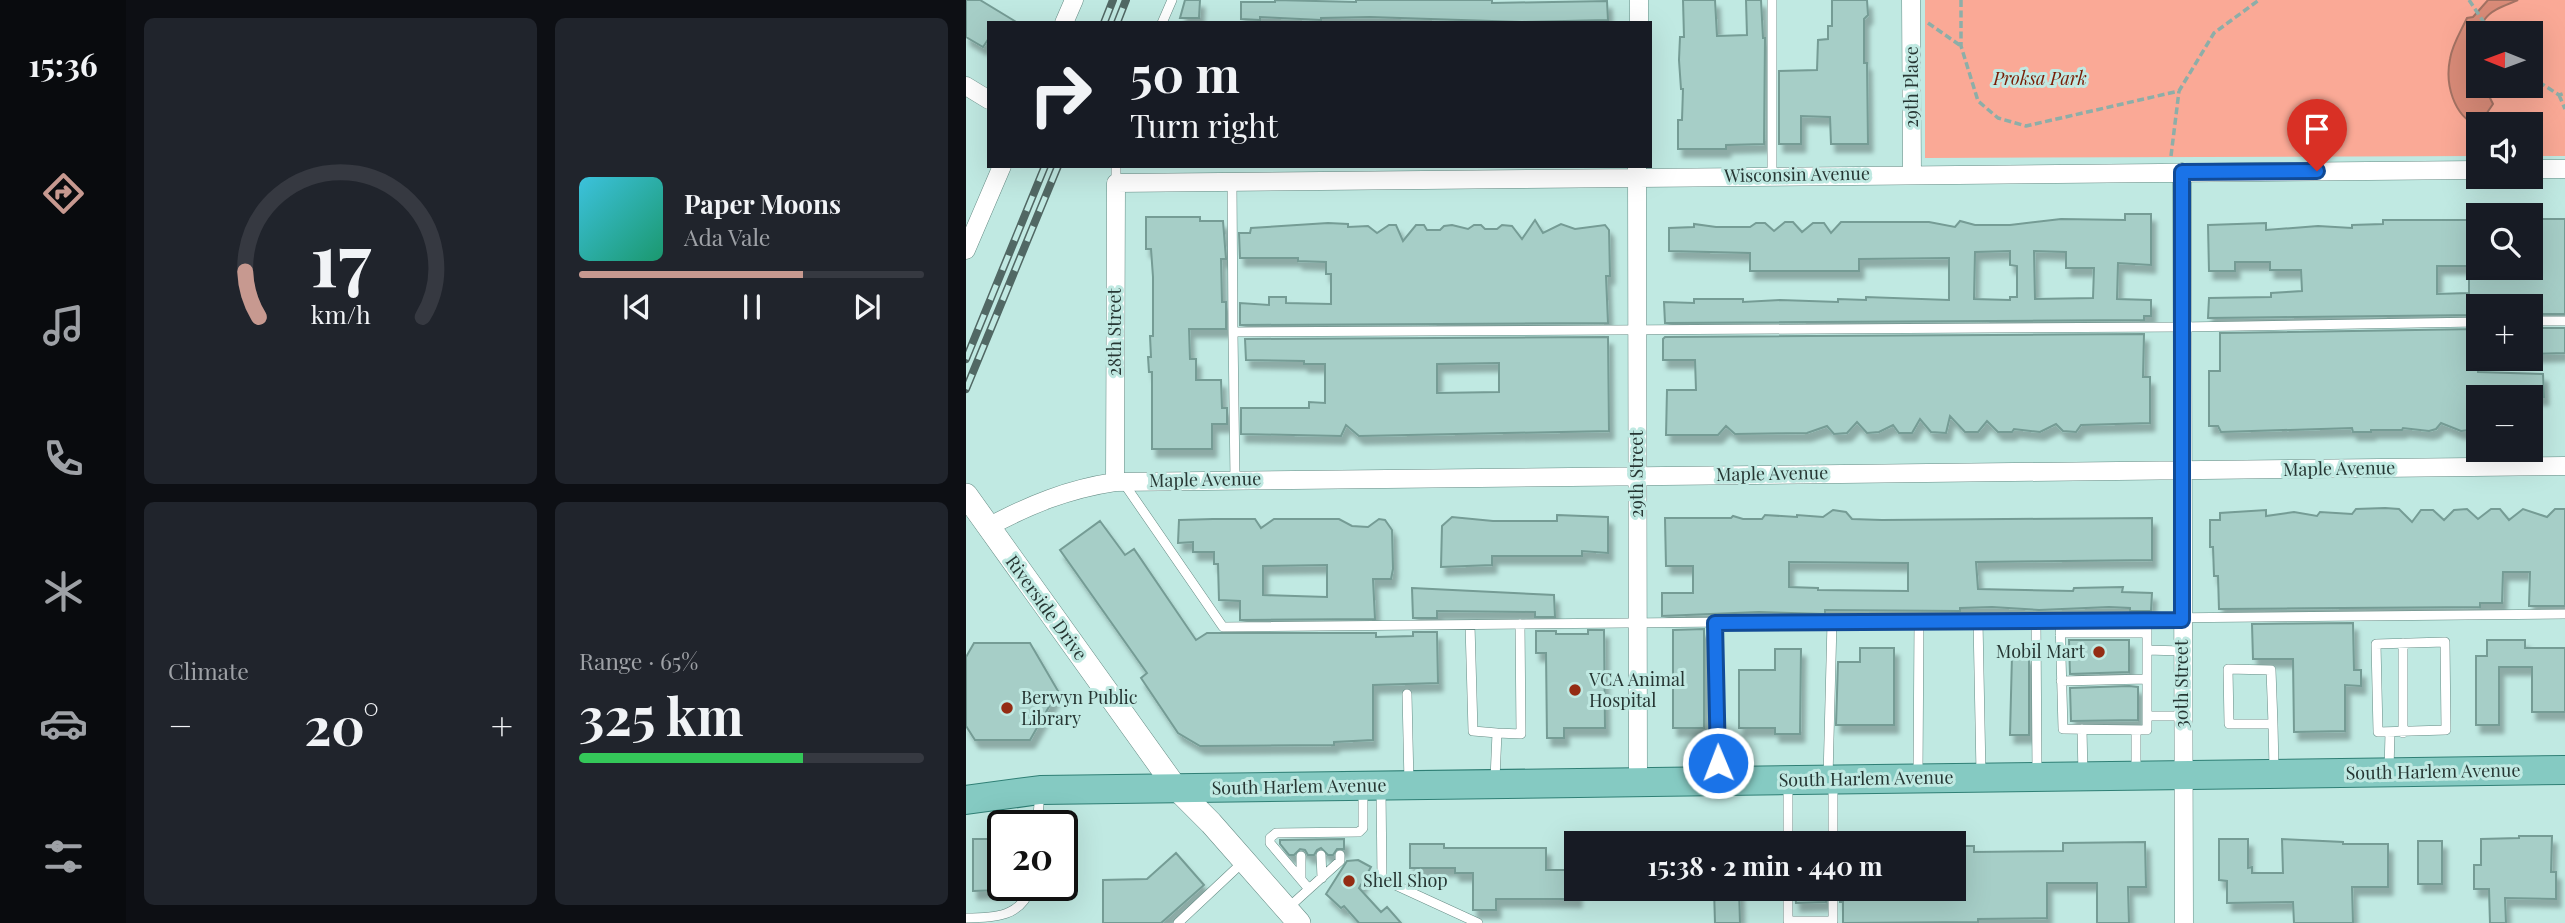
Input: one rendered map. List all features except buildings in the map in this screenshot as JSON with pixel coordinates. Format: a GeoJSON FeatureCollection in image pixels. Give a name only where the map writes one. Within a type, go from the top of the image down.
{"type":"FeatureCollection","features":[{"type":"Feature","properties":{"kind":"main road","name":"South Harlem Avenue"},"geometry":{"type":"LineString","coordinates":[[966,800],[1040,790],[2565,770]]}},
{"type":"Feature","properties":{"kind":"main road","name":"South Harlem Avenue"},"geometry":{"type":"LineString","coordinates":[[966,779],[1040,790]]}},
{"type":"Feature","properties":{"kind":"street"},"geometry":{"type":"LineString","coordinates":[[1065,21],[1074,0]]}},
{"type":"Feature","properties":{"kind":"street"},"geometry":{"type":"LineString","coordinates":[[1639,0],[1639,21]]}},
{"type":"Feature","properties":{"kind":"street","name":"29th Place"},"geometry":{"type":"LineString","coordinates":[[1912,0],[1912,174]]}},
{"type":"Feature","properties":{"kind":"street"},"geometry":{"type":"LineString","coordinates":[[966,86],[987,99]]}},
{"type":"Feature","properties":{"kind":"street"},"geometry":{"type":"LineString","coordinates":[[967,245],[1001,168]]}},
{"type":"Feature","properties":{"kind":"street"},"geometry":{"type":"LineString","coordinates":[[2543,169],[2565,169]]}},
{"type":"Feature","properties":{"kind":"street","name":"Wisconsin Avenue"},"geometry":{"type":"LineString","coordinates":[[1116,175],[1232,181],[1637,172],[1772,175],[2466,170]]}},
{"type":"Feature","properties":{"kind":"street","name":"29th Street"},"geometry":{"type":"LineString","coordinates":[[1637,172],[1638,782]]}},
{"type":"Feature","properties":{"kind":"street","name":"30th Street"},"geometry":{"type":"LineString","coordinates":[[2182,172],[2184,923]]}},
{"type":"Feature","properties":{"kind":"street","name":"28th Street"},"geometry":{"type":"LineString","coordinates":[[1116,175],[1119,482]]}},
{"type":"Feature","properties":{"kind":"street","name":"Maple Avenue"},"geometry":{"type":"LineString","coordinates":[[988,527],[1024,507],[1079,487],[1119,482],[2565,466]]}},
{"type":"Feature","properties":{"kind":"street","name":"Riverside Drive"},"geometry":{"type":"LineString","coordinates":[[966,495],[1176,788],[1293,916]]}},
{"type":"Feature","properties":{"kind":"lane"},"geometry":{"type":"LineString","coordinates":[[1163,21],[1172,0]]}},
{"type":"Feature","properties":{"kind":"lane"},"geometry":{"type":"LineString","coordinates":[[1772,175],[1773,0]]}},
{"type":"Feature","properties":{"kind":"lane"},"geometry":{"type":"LineString","coordinates":[[1232,181],[1235,479]]}},
{"type":"Feature","properties":{"kind":"lane"},"geometry":{"type":"LineString","coordinates":[[2543,321],[2565,321]]}},
{"type":"Feature","properties":{"kind":"lane"},"geometry":{"type":"LineString","coordinates":[[1233,332],[2182,327],[2466,322]]}},
{"type":"Feature","properties":{"kind":"lane"},"geometry":{"type":"LineString","coordinates":[[1119,482],[1223,627],[2182,620],[2565,614]]}},
{"type":"Feature","properties":{"kind":"lane"},"geometry":{"type":"LineString","coordinates":[[2060,621],[2063,729],[2120,725],[2147,730],[2147,620]]}},
{"type":"Feature","properties":{"kind":"lane"},"geometry":{"type":"LineString","coordinates":[[1918,779],[1919,621]]}},
{"type":"Feature","properties":{"kind":"lane"},"geometry":{"type":"LineString","coordinates":[[1978,621],[1981,778]]}},
{"type":"Feature","properties":{"kind":"lane"},"geometry":{"type":"LineString","coordinates":[[2036,621],[2037,777]]}},
{"type":"Feature","properties":{"kind":"lane"},"geometry":{"type":"LineString","coordinates":[[1832,622],[1830,780],[1832,831]]}},
{"type":"Feature","properties":{"kind":"lane"},"geometry":{"type":"LineString","coordinates":[[1715,623],[1718,781]]}},
{"type":"Feature","properties":{"kind":"lane"},"geometry":{"type":"LineString","coordinates":[[1470,625],[1473,731],[1521,734],[1520,624]]}},
{"type":"Feature","properties":{"kind":"lane"},"geometry":{"type":"LineString","coordinates":[[2060,633],[2146,633]]}},
{"type":"Feature","properties":{"kind":"lane"},"geometry":{"type":"LineString","coordinates":[[2445,642],[2446,730],[2378,732],[2376,644],[2403,643],[2445,642]]}},
{"type":"Feature","properties":{"kind":"lane"},"geometry":{"type":"LineString","coordinates":[[2403,643],[2403,733]]}},
{"type":"Feature","properties":{"kind":"lane"},"geometry":{"type":"LineString","coordinates":[[2147,650],[2182,651]]}},
{"type":"Feature","properties":{"kind":"lane"},"geometry":{"type":"LineString","coordinates":[[2273,724],[2229,724],[2228,669],[2271,670],[2273,724],[2274,774]]}},
{"type":"Feature","properties":{"kind":"lane"},"geometry":{"type":"LineString","coordinates":[[2061,681],[2118,684],[2147,679]]}},
{"type":"Feature","properties":{"kind":"lane"},"geometry":{"type":"LineString","coordinates":[[1407,694],[1409,785]]}},
{"type":"Feature","properties":{"kind":"lane"},"geometry":{"type":"LineString","coordinates":[[2147,716],[2182,716]]}},
{"type":"Feature","properties":{"kind":"lane"},"geometry":{"type":"LineString","coordinates":[[2082,729],[2083,776]]}},
{"type":"Feature","properties":{"kind":"lane"},"geometry":{"type":"LineString","coordinates":[[2136,730],[2136,775]]}},
{"type":"Feature","properties":{"kind":"lane"},"geometry":{"type":"LineString","coordinates":[[1495,784],[1497,733]]}},
{"type":"Feature","properties":{"kind":"lane"},"geometry":{"type":"LineString","coordinates":[[2389,772],[2390,733]]}},
{"type":"Feature","properties":{"kind":"lane"},"geometry":{"type":"LineString","coordinates":[[1788,780],[1788,831]]}},
{"type":"Feature","properties":{"kind":"lane"},"geometry":{"type":"LineString","coordinates":[[1309,889],[1270,843],[1269,838],[1276,833],[1321,834],[1362,830],[1372,786]]}},
{"type":"Feature","properties":{"kind":"lane"},"geometry":{"type":"LineString","coordinates":[[1372,786],[1382,879],[1478,923]]}},
{"type":"Feature","properties":{"kind":"lane"},"geometry":{"type":"LineString","coordinates":[[1038,810],[1040,790]]}},
{"type":"Feature","properties":{"kind":"lane"},"geometry":{"type":"LineString","coordinates":[[1321,855],[1321,878]]}},
{"type":"Feature","properties":{"kind":"lane"},"geometry":{"type":"LineString","coordinates":[[1293,916],[1309,889],[1340,861],[1340,855]]}},
{"type":"Feature","properties":{"kind":"lane"},"geometry":{"type":"LineString","coordinates":[[1301,856],[1301,879]]}},
{"type":"Feature","properties":{"kind":"lane"},"geometry":{"type":"LineString","coordinates":[[1178,923],[1245,861]]}},
{"type":"Feature","properties":{"kind":"lane"},"geometry":{"type":"LineString","coordinates":[[966,918],[995,918],[1020,906],[1024,901]]}},
{"type":"Feature","properties":{"kind":"lane"},"geometry":{"type":"LineString","coordinates":[[1788,901],[1788,921],[1833,921],[1833,901]]}},
{"type":"Feature","properties":{"kind":"path"},"geometry":{"type":"LineString","coordinates":[[1962,0],[1961,46],[1978,101],[1998,118],[2026,125],[2179,91]]}},
{"type":"Feature","properties":{"kind":"path"},"geometry":{"type":"LineString","coordinates":[[2171,157],[2179,91],[2214,33],[2259,0]]}},
{"type":"Feature","properties":{"kind":"path"},"geometry":{"type":"LineString","coordinates":[[2469,0],[2483,21]]}},
{"type":"Feature","properties":{"kind":"path"},"geometry":{"type":"LineString","coordinates":[[1912,21],[1925,21],[1961,46]]}},
{"type":"Feature","properties":{"kind":"path"},"geometry":{"type":"LineString","coordinates":[[2543,84],[2559,94],[2565,109]]}},
{"type":"Feature","properties":{"kind":"path"},"geometry":{"type":"LineString","coordinates":[[2559,94],[2565,93]]}},
{"type":"Feature","properties":{"kind":"green space","name":"Proksa Park"},"geometry":{"type":"Polygon","coordinates":[[[1925,0],[2565,0],[2565,156],[2543,156],[2543,112],[2466,112],[2466,156],[1925,158],[1925,0]]]}},
{"type":"Feature","properties":{"kind":"shaded area"},"geometry":{"type":"Polygon","coordinates":[[[2488,0],[2518,0],[2500,8],[2484,21],[2466,21],[2466,98],[2490,98],[2493,104],[2488,112],[2466,112],[2466,118],[2453,98],[2449,68],[2453,49],[2467,18],[2473,17],[2488,0]]]}},
{"type":"Feature","properties":{"kind":"railway"},"geometry":{"type":"LineString","coordinates":[[1105,21],[1113,0]]}},
{"type":"Feature","properties":{"kind":"railway"},"geometry":{"type":"LineString","coordinates":[[1118,21],[1126,0]]}},
{"type":"Feature","properties":{"kind":"railway"},"geometry":{"type":"LineString","coordinates":[[966,359],[1044,168]]}},
{"type":"Feature","properties":{"kind":"railway"},"geometry":{"type":"LineString","coordinates":[[966,389],[1057,168]]}},
{"type":"Feature","properties":{"kind":"place","name":"Mobil Mart"},"geometry":{"type":"Point","coordinates":[2099,652]}},
{"type":"Feature","properties":{"kind":"place","name":"VCA Animal Hospital"},"geometry":{"type":"Point","coordinates":[1575,690]}},
{"type":"Feature","properties":{"kind":"place","name":"Berwyn Public Library"},"geometry":{"type":"Point","coordinates":[1007,708]}},
{"type":"Feature","properties":{"kind":"place","name":"Shell Shop"},"geometry":{"type":"Point","coordinates":[1349,881]}},
{"type":"Feature","properties":{"kind":"route"},"geometry":{"type":"LineString","coordinates":[[1718,763],[1715,623],[2182,620],[2182,172],[2317,171]]}}]}
